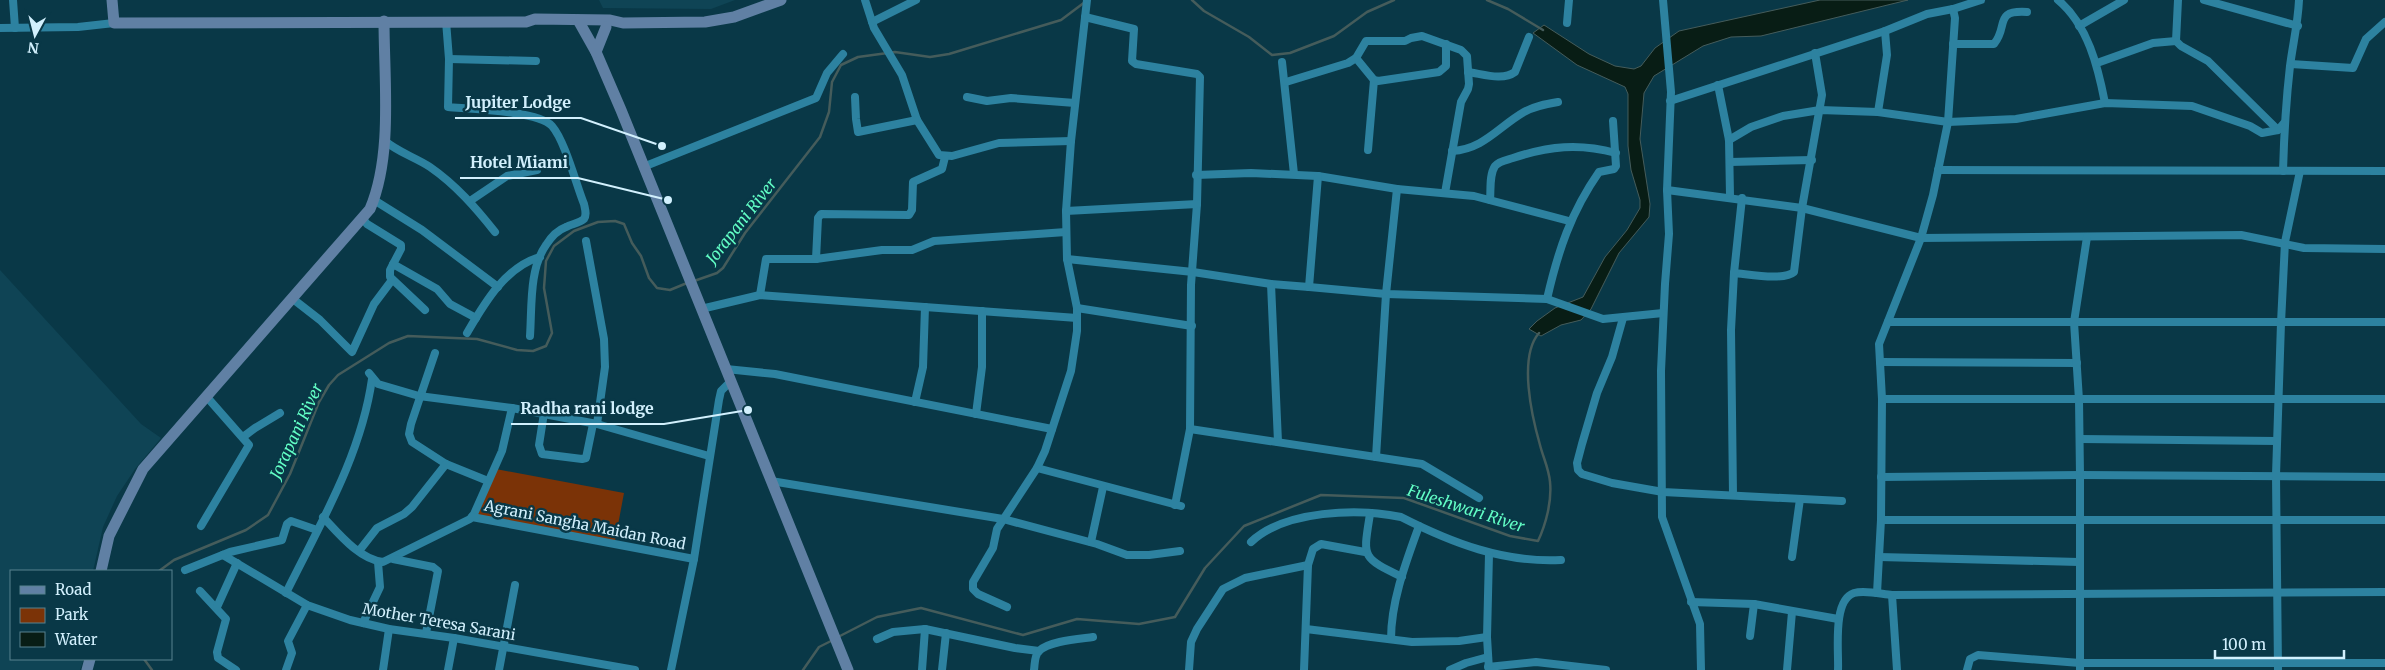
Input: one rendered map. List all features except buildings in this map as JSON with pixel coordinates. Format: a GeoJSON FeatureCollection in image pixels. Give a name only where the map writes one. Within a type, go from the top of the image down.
{"type":"FeatureCollection","features":[{"type":"Feature","properties":{"kind":"street"},"geometry":{"type":"LineString","coordinates":[[13,0],[14,28]]}},
{"type":"Feature","properties":{"kind":"street"},"geometry":{"type":"LineString","coordinates":[[0,28],[78,27],[114,22],[446,21],[526,22],[535,26],[712,21],[748,12],[781,0]]}},
{"type":"Feature","properties":{"kind":"street"},"geometry":{"type":"LineString","coordinates":[[865,0],[872,22],[902,75],[918,120],[939,155],[945,157],[999,143],[1071,141]]}},
{"type":"Feature","properties":{"kind":"street"},"geometry":{"type":"LineString","coordinates":[[872,22],[916,0]]}},
{"type":"Feature","properties":{"kind":"street"},"geometry":{"type":"LineString","coordinates":[[1007,607],[978,594],[973,582],[992,548],[997,529],[1003,518],[1037,468],[1071,371],[1077,308],[1067,259],[1066,211],[1071,141],[1087,0]]}},
{"type":"Feature","properties":{"kind":"street"},"geometry":{"type":"LineString","coordinates":[[1567,23],[1569,0]]}},
{"type":"Feature","properties":{"kind":"street"},"geometry":{"type":"LineString","coordinates":[[1663,0],[1670,101],[1667,190],[1669,234],[1661,370],[1662,517],[1700,624],[1701,670]]}},
{"type":"Feature","properties":{"kind":"street"},"geometry":{"type":"LineString","coordinates":[[1670,101],[1885,31],[1927,14],[1981,0]]}},
{"type":"Feature","properties":{"kind":"street"},"geometry":{"type":"LineString","coordinates":[[2058,0],[2079,26],[2097,64],[2105,103]]}},
{"type":"Feature","properties":{"kind":"street"},"geometry":{"type":"LineString","coordinates":[[2079,26],[2124,0]]}},
{"type":"Feature","properties":{"kind":"street"},"geometry":{"type":"LineString","coordinates":[[2178,0],[2176,41],[2181,46],[2208,61],[2278,130]]}},
{"type":"Feature","properties":{"kind":"street"},"geometry":{"type":"LineString","coordinates":[[2204,0],[2298,26]]}},
{"type":"Feature","properties":{"kind":"street"},"geometry":{"type":"LineString","coordinates":[[2283,171],[2284,123],[2298,26],[2299,0]]}},
{"type":"Feature","properties":{"kind":"street"},"geometry":{"type":"LineString","coordinates":[[113,1],[114,22]]}},
{"type":"Feature","properties":{"kind":"street"},"geometry":{"type":"LineString","coordinates":[[1877,593],[1881,520],[1882,399],[1879,344],[1922,238],[1938,170],[1948,122],[1955,18],[1952,9]]}},
{"type":"Feature","properties":{"kind":"street"},"geometry":{"type":"LineString","coordinates":[[1953,44],[1994,44],[2004,16],[2009,12],[2026,12]]}},
{"type":"Feature","properties":{"kind":"street"},"geometry":{"type":"LineString","coordinates":[[1037,468],[1178,506],[1190,429],[1200,76],[1136,64],[1132,61],[1134,28],[1085,16]]}},
{"type":"Feature","properties":{"kind":"street"},"geometry":{"type":"LineString","coordinates":[[101,570],[109,536],[143,469],[363,219],[374,200],[382,177],[384,140],[384,21]]}},
{"type":"Feature","properties":{"kind":"street"},"geometry":{"type":"LineString","coordinates":[[446,21],[449,59],[448,107],[542,119],[551,125],[558,135],[584,204],[584,219],[564,227],[555,234],[545,246],[540,257],[532,300],[530,336]]}},
{"type":"Feature","properties":{"kind":"street"},"geometry":{"type":"LineString","coordinates":[[2291,64],[2353,68],[2366,39],[2385,22]]}},
{"type":"Feature","properties":{"kind":"street"},"geometry":{"type":"LineString","coordinates":[[577,24],[617,27],[623,23]]}},
{"type":"Feature","properties":{"kind":"street"},"geometry":{"type":"LineString","coordinates":[[577,24],[596,52],[847,666]]}},
{"type":"Feature","properties":{"kind":"street"},"geometry":{"type":"LineString","coordinates":[[596,52],[606,27]]}},
{"type":"Feature","properties":{"kind":"street"},"geometry":{"type":"LineString","coordinates":[[1878,112],[1887,55],[1885,31]]}},
{"type":"Feature","properties":{"kind":"street"},"geometry":{"type":"LineString","coordinates":[[1286,82],[1323,72],[1356,58],[1366,41],[1372,40],[1405,42],[1411,38],[1422,36],[1465,53],[1468,89],[1460,102],[1445,193]]}},
{"type":"Feature","properties":{"kind":"street"},"geometry":{"type":"LineString","coordinates":[[1468,72],[1498,76],[1511,75],[1515,72],[1530,37]]}},
{"type":"Feature","properties":{"kind":"street"},"geometry":{"type":"LineString","coordinates":[[2097,64],[2153,44],[2176,41]]}},
{"type":"Feature","properties":{"kind":"street"},"geometry":{"type":"LineString","coordinates":[[1374,80],[1444,70],[1447,61],[1446,44]]}},
{"type":"Feature","properties":{"kind":"street"},"geometry":{"type":"LineString","coordinates":[[1734,273],[1781,276],[1790,275],[1794,272],[1802,208],[1820,110],[1821,80],[1815,53]]}},
{"type":"Feature","properties":{"kind":"street"},"geometry":{"type":"LineString","coordinates":[[644,167],[816,98],[827,72],[843,54]]}},
{"type":"Feature","properties":{"kind":"street"},"geometry":{"type":"LineString","coordinates":[[1356,58],[1374,80],[1368,150]]}},
{"type":"Feature","properties":{"kind":"street"},"geometry":{"type":"LineString","coordinates":[[449,59],[536,61]]}},
{"type":"Feature","properties":{"kind":"street"},"geometry":{"type":"LineString","coordinates":[[1282,62],[1286,82],[1294,174]]}},
{"type":"Feature","properties":{"kind":"street"},"geometry":{"type":"LineString","coordinates":[[1718,85],[1729,140],[1730,196]]}},
{"type":"Feature","properties":{"kind":"street"},"geometry":{"type":"LineString","coordinates":[[855,97],[858,132],[918,120]]}},
{"type":"Feature","properties":{"kind":"street"},"geometry":{"type":"LineString","coordinates":[[967,97],[987,100],[1011,98],[1075,103]]}},
{"type":"Feature","properties":{"kind":"street"},"geometry":{"type":"LineString","coordinates":[[1452,151],[1467,150],[1479,145],[1533,107],[1558,102]]}},
{"type":"Feature","properties":{"kind":"street"},"geometry":{"type":"LineString","coordinates":[[1729,140],[1751,128],[1783,116],[1820,110],[1878,112],[1948,122],[2016,119],[2105,103],[2158,103],[2192,106],[2250,126],[2262,133],[2278,130],[2284,123]]}},
{"type":"Feature","properties":{"kind":"street"},"geometry":{"type":"LineString","coordinates":[[1547,298],[1554,266],[1569,221],[1599,172],[1614,169],[1616,166],[1613,121]]}},
{"type":"Feature","properties":{"kind":"street"},"geometry":{"type":"LineString","coordinates":[[384,140],[430,167],[470,201],[495,232]]}},
{"type":"Feature","properties":{"kind":"street"},"geometry":{"type":"LineString","coordinates":[[1490,200],[1492,172],[1498,163],[1534,151],[1558,147],[1593,147],[1616,153]]}},
{"type":"Feature","properties":{"kind":"street"},"geometry":{"type":"LineString","coordinates":[[816,259],[818,218],[821,214],[909,215],[912,210],[913,182],[942,169],[945,157]]}},
{"type":"Feature","properties":{"kind":"street"},"geometry":{"type":"LineString","coordinates":[[1730,162],[1812,160]]}},
{"type":"Feature","properties":{"kind":"street"},"geometry":{"type":"LineString","coordinates":[[470,201],[508,176],[537,170]]}},
{"type":"Feature","properties":{"kind":"street"},"geometry":{"type":"LineString","coordinates":[[1938,170],[2385,171]]}},
{"type":"Feature","properties":{"kind":"street"},"geometry":{"type":"LineString","coordinates":[[2279,666],[2276,475],[2281,323],[2286,242],[2300,171]]}},
{"type":"Feature","properties":{"kind":"street"},"geometry":{"type":"LineString","coordinates":[[1196,175],[1294,174],[1318,176],[1397,189],[1445,193],[1490,200],[1569,221]]}},
{"type":"Feature","properties":{"kind":"street"},"geometry":{"type":"LineString","coordinates":[[1309,287],[1318,176]]}},
{"type":"Feature","properties":{"kind":"street"},"geometry":{"type":"LineString","coordinates":[[1376,457],[1386,294],[1397,189]]}},
{"type":"Feature","properties":{"kind":"street"},"geometry":{"type":"LineString","coordinates":[[1667,190],[1730,196],[1802,208],[1922,238],[2241,235],[2286,242],[2304,248],[2385,249]]}},
{"type":"Feature","properties":{"kind":"street"},"geometry":{"type":"LineString","coordinates":[[1733,495],[1731,330],[1734,273],[1742,198]]}},
{"type":"Feature","properties":{"kind":"street"},"geometry":{"type":"LineString","coordinates":[[374,200],[422,230],[498,287]]}},
{"type":"Feature","properties":{"kind":"street"},"geometry":{"type":"LineString","coordinates":[[1066,211],[1197,204]]}},
{"type":"Feature","properties":{"kind":"street"},"geometry":{"type":"LineString","coordinates":[[363,219],[366,224],[400,245],[402,249],[389,274],[392,280],[424,310]]}},
{"type":"Feature","properties":{"kind":"street"},"geometry":{"type":"LineString","coordinates":[[760,295],[766,259],[816,259],[882,250],[912,250],[934,241],[1066,232]]}},
{"type":"Feature","properties":{"kind":"street"},"geometry":{"type":"LineString","coordinates":[[2080,666],[2080,439],[2074,322],[2087,237]]}},
{"type":"Feature","properties":{"kind":"street"},"geometry":{"type":"LineString","coordinates":[[544,414],[539,445],[542,454],[582,460],[586,458],[595,424],[605,361],[604,339],[586,241]]}},
{"type":"Feature","properties":{"kind":"street"},"geometry":{"type":"LineString","coordinates":[[467,333],[498,287],[522,265],[540,257]]}},
{"type":"Feature","properties":{"kind":"street"},"geometry":{"type":"LineString","coordinates":[[1067,259],[1193,272],[1271,284],[1386,294],[1547,298],[1603,319],[1663,313]]}},
{"type":"Feature","properties":{"kind":"street"},"geometry":{"type":"LineString","coordinates":[[393,264],[437,289],[450,304],[476,318]]}},
{"type":"Feature","properties":{"kind":"street"},"geometry":{"type":"LineString","coordinates":[[293,300],[320,320],[352,352],[374,304],[392,280]]}},
{"type":"Feature","properties":{"kind":"street"},"geometry":{"type":"LineString","coordinates":[[1271,284],[1278,442]]}},
{"type":"Feature","properties":{"kind":"street"},"geometry":{"type":"LineString","coordinates":[[700,306],[760,295],[1077,318]]}},
{"type":"Feature","properties":{"kind":"street"},"geometry":{"type":"LineString","coordinates":[[915,402],[923,367],[925,307]]}},
{"type":"Feature","properties":{"kind":"street"},"geometry":{"type":"LineString","coordinates":[[1077,308],[1192,326]]}},
{"type":"Feature","properties":{"kind":"street"},"geometry":{"type":"LineString","coordinates":[[976,414],[982,367],[982,312]]}},
{"type":"Feature","properties":{"kind":"street"},"geometry":{"type":"LineString","coordinates":[[1623,318],[1612,357],[1597,393],[1577,463],[1578,470],[1590,478],[1663,492],[1842,500]]}},
{"type":"Feature","properties":{"kind":"street"},"geometry":{"type":"LineString","coordinates":[[1888,322],[2385,322]]}},
{"type":"Feature","properties":{"kind":"street"},"geometry":{"type":"LineString","coordinates":[[435,353],[411,424],[409,434],[412,442],[446,464],[488,481]]}},
{"type":"Feature","properties":{"kind":"street"},"geometry":{"type":"LineString","coordinates":[[1880,362],[2077,363]]}},
{"type":"Feature","properties":{"kind":"street"},"geometry":{"type":"LineString","coordinates":[[726,369],[775,374],[1052,429]]}},
{"type":"Feature","properties":{"kind":"street"},"geometry":{"type":"LineString","coordinates":[[286,593],[354,452],[364,424],[370,376],[387,388],[419,396],[512,408],[595,424],[709,456]]}},
{"type":"Feature","properties":{"kind":"street"},"geometry":{"type":"LineString","coordinates":[[671,670],[694,559],[709,456],[722,391],[731,381]]}},
{"type":"Feature","properties":{"kind":"street"},"geometry":{"type":"LineString","coordinates":[[201,526],[247,451],[248,442],[206,396]]}},
{"type":"Feature","properties":{"kind":"street"},"geometry":{"type":"LineString","coordinates":[[1882,399],[2385,398]]}},
{"type":"Feature","properties":{"kind":"street"},"geometry":{"type":"LineString","coordinates":[[323,517],[359,551],[378,562],[394,559],[472,517],[504,444],[512,408]]}},
{"type":"Feature","properties":{"kind":"street"},"geometry":{"type":"LineString","coordinates":[[244,437],[280,413]]}},
{"type":"Feature","properties":{"kind":"street"},"geometry":{"type":"LineString","coordinates":[[1190,429],[1422,464],[1479,498]]}},
{"type":"Feature","properties":{"kind":"street"},"geometry":{"type":"LineString","coordinates":[[2080,439],[2278,441]]}},
{"type":"Feature","properties":{"kind":"street"},"geometry":{"type":"LineString","coordinates":[[359,551],[377,528],[404,514],[412,507],[446,464]]}},
{"type":"Feature","properties":{"kind":"street"},"geometry":{"type":"LineString","coordinates":[[1881,477],[2080,475],[2385,477]]}},
{"type":"Feature","properties":{"kind":"street"},"geometry":{"type":"LineString","coordinates":[[771,481],[1003,518],[1091,542],[1127,555],[1149,556],[1180,551]]}},
{"type":"Feature","properties":{"kind":"street"},"geometry":{"type":"LineString","coordinates":[[1091,542],[1103,487]]}},
{"type":"Feature","properties":{"kind":"street"},"geometry":{"type":"LineString","coordinates":[[1792,557],[1800,499]]}},
{"type":"Feature","properties":{"kind":"street"},"geometry":{"type":"LineString","coordinates":[[1370,514],[1366,552],[1374,564],[1402,577]]}},
{"type":"Feature","properties":{"kind":"street"},"geometry":{"type":"LineString","coordinates":[[1251,542],[1262,532],[1307,516],[1370,514],[1401,517],[1489,554],[1536,561],[1561,560]]}},
{"type":"Feature","properties":{"kind":"street","name":"Agrani Sangha Maidan Road"},"geometry":{"type":"LineString","coordinates":[[472,517],[694,559]]}},
{"type":"Feature","properties":{"kind":"street"},"geometry":{"type":"LineString","coordinates":[[1881,520],[2277,518],[2385,520]]}},
{"type":"Feature","properties":{"kind":"street"},"geometry":{"type":"LineString","coordinates":[[185,570],[223,555],[282,540],[286,524],[291,521],[317,530]]}},
{"type":"Feature","properties":{"kind":"street"},"geometry":{"type":"LineString","coordinates":[[1391,640],[1391,625],[1402,577],[1419,526]]}},
{"type":"Feature","properties":{"kind":"street"},"geometry":{"type":"LineString","coordinates":[[1304,670],[1308,565],[1313,549],[1321,544],[1366,552]]}},
{"type":"Feature","properties":{"kind":"street"},"geometry":{"type":"LineString","coordinates":[[1489,554],[1487,637],[1489,669],[1536,662],[1606,670]]}},
{"type":"Feature","properties":{"kind":"street","name":"Mother Teresa Sarani"},"geometry":{"type":"LineString","coordinates":[[223,555],[307,605],[363,623],[635,670]]}},
{"type":"Feature","properties":{"kind":"street"},"geometry":{"type":"LineString","coordinates":[[1879,557],[2079,562]]}},
{"type":"Feature","properties":{"kind":"street"},"geometry":{"type":"LineString","coordinates":[[394,559],[432,567],[438,571],[426,633]]}},
{"type":"Feature","properties":{"kind":"street"},"geometry":{"type":"LineString","coordinates":[[363,623],[380,587],[378,562]]}},
{"type":"Feature","properties":{"kind":"street"},"geometry":{"type":"LineString","coordinates":[[217,607],[238,563]]}},
{"type":"Feature","properties":{"kind":"street"},"geometry":{"type":"LineString","coordinates":[[1188,670],[1191,642],[1196,629],[1223,589],[1245,578],[1308,565]]}},
{"type":"Feature","properties":{"kind":"street"},"geometry":{"type":"LineString","coordinates":[[499,670],[515,585]]}},
{"type":"Feature","properties":{"kind":"street"},"geometry":{"type":"LineString","coordinates":[[200,591],[217,607],[226,619],[217,655],[236,670]]}},
{"type":"Feature","properties":{"kind":"street"},"geometry":{"type":"LineString","coordinates":[[1838,670],[1838,619],[1848,596],[1854,593],[1892,595],[2385,592]]}},
{"type":"Feature","properties":{"kind":"street"},"geometry":{"type":"LineString","coordinates":[[1892,595],[1897,670]]}},
{"type":"Feature","properties":{"kind":"street"},"geometry":{"type":"LineString","coordinates":[[1691,602],[1754,604],[1838,619]]}},
{"type":"Feature","properties":{"kind":"street"},"geometry":{"type":"LineString","coordinates":[[1750,636],[1754,604]]}},
{"type":"Feature","properties":{"kind":"street"},"geometry":{"type":"LineString","coordinates":[[286,670],[292,653],[288,640],[307,605]]}},
{"type":"Feature","properties":{"kind":"street"},"geometry":{"type":"LineString","coordinates":[[1787,670],[1792,612]]}},
{"type":"Feature","properties":{"kind":"street"},"geometry":{"type":"LineString","coordinates":[[383,670],[389,629]]}},
{"type":"Feature","properties":{"kind":"street"},"geometry":{"type":"LineString","coordinates":[[922,670],[925,629]]}},
{"type":"Feature","properties":{"kind":"street"},"geometry":{"type":"LineString","coordinates":[[877,639],[893,632],[925,629],[1038,651],[1060,642],[1093,637]]}},
{"type":"Feature","properties":{"kind":"street"},"geometry":{"type":"LineString","coordinates":[[1306,629],[1412,642],[1459,641],[1487,637]]}},
{"type":"Feature","properties":{"kind":"street"},"geometry":{"type":"LineString","coordinates":[[942,670],[946,633]]}},
{"type":"Feature","properties":{"kind":"street"},"geometry":{"type":"LineString","coordinates":[[448,670],[454,638]]}},
{"type":"Feature","properties":{"kind":"street"},"geometry":{"type":"LineString","coordinates":[[1034,670],[1038,651]]}},
{"type":"Feature","properties":{"kind":"street"},"geometry":{"type":"LineString","coordinates":[[1967,670],[1970,659],[1978,655],[2080,666],[2279,666],[2385,663]]}},
{"type":"Feature","properties":{"kind":"street"},"geometry":{"type":"LineString","coordinates":[[1450,670],[1488,657]]}},
{"type":"Feature","properties":{"kind":"shaded area"},"geometry":{"type":"Polygon","coordinates":[[[599,0],[735,0],[711,9],[603,8],[599,0]]]}},
{"type":"Feature","properties":{"kind":"shaded area"},"geometry":{"type":"Polygon","coordinates":[[[0,270],[141,424],[161,438],[135,469],[117,496],[103,527],[93,570],[10,570],[10,660],[84,660],[80,670],[0,670],[0,270]]]}},
{"type":"Feature","properties":{"kind":"green space"},"geometry":{"type":"Polygon","coordinates":[[[496,469],[624,493],[615,541],[477,515],[496,469]]]}},
{"type":"Feature","properties":{"kind":"water"},"geometry":{"type":"Polygon","coordinates":[[[1820,0],[1908,0],[1761,36],[1731,37],[1703,46],[1654,76],[1644,93],[1640,139],[1650,204],[1649,217],[1619,253],[1591,309],[1581,320],[1561,325],[1541,336],[1529,329],[1555,308],[1583,297],[1605,257],[1627,230],[1640,208],[1640,200],[1631,170],[1628,146],[1628,94],[1625,87],[1577,65],[1533,33],[1544,25],[1589,54],[1615,66],[1634,69],[1641,66],[1655,48],[1679,31],[1820,0]]]}},
{"type":"Feature","properties":{"kind":"waterway","name":"Jorapani River"},"geometry":{"type":"LineString","coordinates":[[1192,0],[1204,11],[1249,37],[1272,55],[1290,53],[1334,36],[1367,12],[1394,0]]}},
{"type":"Feature","properties":{"kind":"waterway","name":"Jorapani River"},"geometry":{"type":"LineString","coordinates":[[1487,0],[1508,9],[1543,30]]}},
{"type":"Feature","properties":{"kind":"waterway","name":"Jorapani River"},"geometry":{"type":"LineString","coordinates":[[694,281],[717,273],[723,268],[745,233],[820,137],[829,112],[832,82],[841,65],[858,57],[895,52],[930,57],[949,54],[1061,20],[1085,2]]}},
{"type":"Feature","properties":{"kind":"waterway","name":"Jorapani River"},"geometry":{"type":"LineString","coordinates":[[160,570],[174,560],[246,530],[268,515],[290,474],[319,402],[329,385],[338,375],[389,343],[408,336],[477,339],[517,350],[533,351],[546,346],[552,333],[544,288],[546,261],[554,246],[574,231],[598,222],[615,221],[624,224],[632,243],[641,256],[649,278],[657,288],[670,290],[687,283]]}},
{"type":"Feature","properties":{"kind":"waterway","name":"Fuleshwari River"},"geometry":{"type":"LineString","coordinates":[[838,637],[877,617],[921,608],[1023,635],[1077,619],[1139,624],[1175,617],[1205,568],[1244,526],[1321,495],[1404,498],[1510,536],[1538,541],[1544,527],[1550,497],[1550,482],[1534,419],[1529,388],[1529,357],[1539,333]]}},
{"type":"Feature","properties":{"kind":"waterway","name":"Fuleshwari River"},"geometry":{"type":"LineString","coordinates":[[803,670],[819,647],[833,640]]}},
{"type":"Feature","properties":{"kind":"waterway","name":"Jorapani River"},"geometry":{"type":"LineString","coordinates":[[145,660],[152,670]]}},
{"type":"Feature","properties":{"kind":"place","name":"Jupiter Lodge"},"geometry":{"type":"Point","coordinates":[662,146]}},
{"type":"Feature","properties":{"kind":"place","name":"Hotel Miami"},"geometry":{"type":"Point","coordinates":[668,200]}},
{"type":"Feature","properties":{"kind":"place","name":"Radha rani lodge"},"geometry":{"type":"Point","coordinates":[748,410]}}]}
